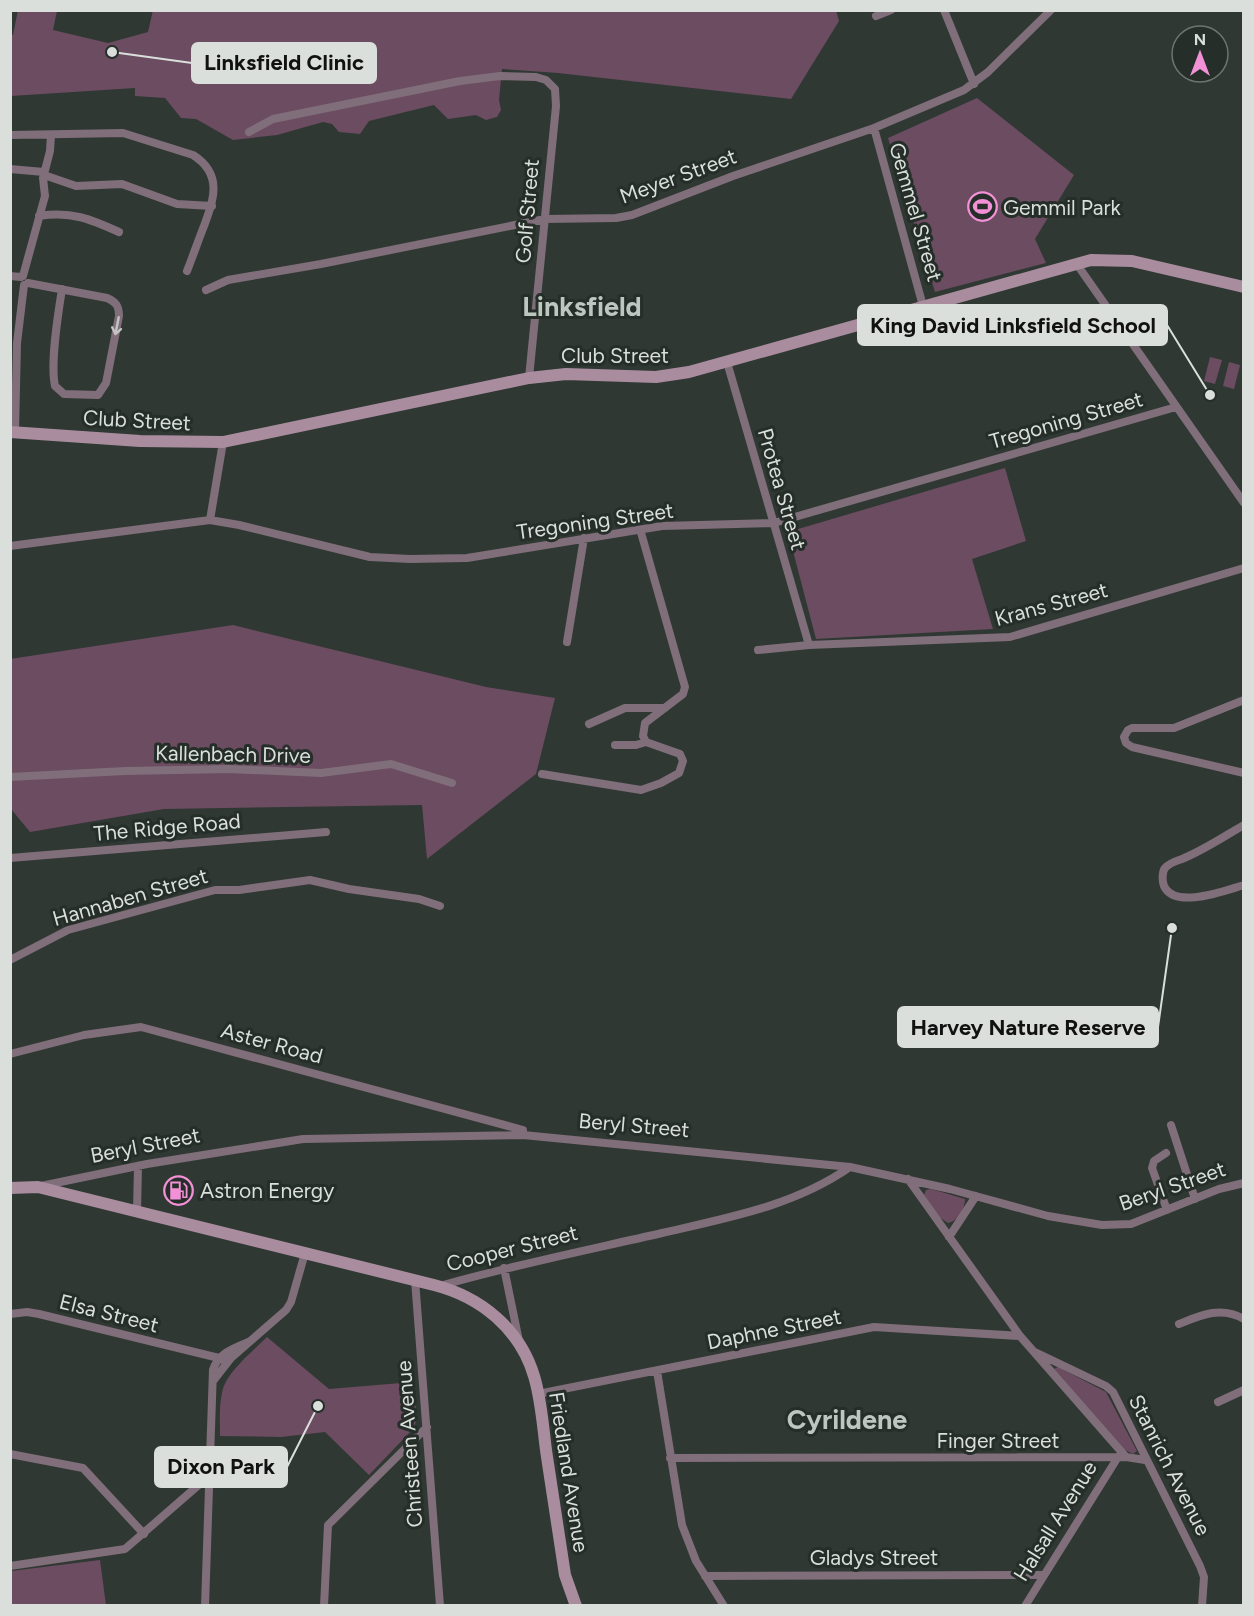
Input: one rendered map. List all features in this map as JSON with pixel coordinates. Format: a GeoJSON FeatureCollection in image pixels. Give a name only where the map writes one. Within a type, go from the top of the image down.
{"type":"FeatureCollection","features":[{"type":"Feature","properties":{"kind":"main road","name":"Club Street"},"geometry":{"type":"LineString","coordinates":[[13,432],[140,441],[223,442],[529,378],[566,374],[668,376],[727,362],[1076,263],[1100,259],[1127,260],[1244,287]]}},
{"type":"Feature","properties":{"kind":"main road","name":"Beryl Street"},"geometry":{"type":"LineString","coordinates":[[10,1188],[38,1187]]}},
{"type":"Feature","properties":{"kind":"main road","name":"Cooper Street"},"geometry":{"type":"LineString","coordinates":[[38,1187],[439,1286]]}},
{"type":"Feature","properties":{"kind":"main road","name":"Friedland Avenue"},"geometry":{"type":"LineString","coordinates":[[439,1286],[469,1298],[490,1311],[520,1345],[532,1372],[538,1394],[565,1575],[576,1605]]}},
{"type":"Feature","properties":{"kind":"street"},"geometry":{"type":"LineString","coordinates":[[876,16],[891,10]]}},
{"type":"Feature","properties":{"kind":"street"},"geometry":{"type":"LineString","coordinates":[[944,10],[974,84]]}},
{"type":"Feature","properties":{"kind":"street","name":"Meyer Street"},"geometry":{"type":"LineString","coordinates":[[206,290],[228,280],[321,264],[545,219],[616,218],[632,215],[733,176],[874,128],[958,93],[974,84],[1051,10]]}},
{"type":"Feature","properties":{"kind":"street","name":"Golf Street"},"geometry":{"type":"LineString","coordinates":[[249,132],[273,119],[474,79],[500,76],[536,77],[552,85],[556,92],[556,106],[529,378]]}},
{"type":"Feature","properties":{"kind":"street","name":"Gemmel Street"},"geometry":{"type":"LineString","coordinates":[[874,128],[923,306]]}},
{"type":"Feature","properties":{"kind":"street"},"geometry":{"type":"LineString","coordinates":[[10,135],[123,133],[193,155],[203,163],[213,179],[215,190],[212,206],[187,271]]}},
{"type":"Feature","properties":{"kind":"street"},"geometry":{"type":"LineString","coordinates":[[10,357],[21,280],[45,196],[44,175],[51,135]]}},
{"type":"Feature","properties":{"kind":"street"},"geometry":{"type":"LineString","coordinates":[[10,172],[44,175],[76,186],[122,184],[177,204],[212,206]]}},
{"type":"Feature","properties":{"kind":"street"},"geometry":{"type":"LineString","coordinates":[[39,216],[70,214],[82,216],[119,232]]}},
{"type":"Feature","properties":{"kind":"street"},"geometry":{"type":"LineString","coordinates":[[1076,263],[1244,503]]}},
{"type":"Feature","properties":{"kind":"street"},"geometry":{"type":"LineString","coordinates":[[21,280],[107,298],[118,307],[119,316],[106,383],[98,395],[64,394],[56,386],[54,378],[62,289]]}},
{"type":"Feature","properties":{"kind":"street"},"geometry":{"type":"LineString","coordinates":[[13,432],[21,280]]}},
{"type":"Feature","properties":{"kind":"street","name":"Protea Street"},"geometry":{"type":"LineString","coordinates":[[727,362],[809,645]]}},
{"type":"Feature","properties":{"kind":"street","name":"Tregoning Street"},"geometry":{"type":"LineString","coordinates":[[10,546],[210,520],[378,558],[467,558],[662,526],[774,523],[1176,407]]}},
{"type":"Feature","properties":{"kind":"street"},"geometry":{"type":"LineString","coordinates":[[210,520],[223,442]]}},
{"type":"Feature","properties":{"kind":"street"},"geometry":{"type":"LineString","coordinates":[[640,529],[685,687],[683,694],[645,723],[643,736],[646,742]]}},
{"type":"Feature","properties":{"kind":"street"},"geometry":{"type":"LineString","coordinates":[[567,642],[584,538]]}},
{"type":"Feature","properties":{"kind":"street","name":"Krans Street"},"geometry":{"type":"LineString","coordinates":[[758,650],[809,645],[1010,637],[1244,568]]}},
{"type":"Feature","properties":{"kind":"street"},"geometry":{"type":"LineString","coordinates":[[1244,700],[1174,728],[1132,728],[1124,737],[1126,743],[1132,747],[1244,773]]}},
{"type":"Feature","properties":{"kind":"street"},"geometry":{"type":"LineString","coordinates":[[589,724],[625,708],[665,708]]}},
{"type":"Feature","properties":{"kind":"street"},"geometry":{"type":"LineString","coordinates":[[543,774],[637,790],[661,783],[679,773],[683,762],[680,754],[646,742],[636,745],[615,745]]}},
{"type":"Feature","properties":{"kind":"street","name":"Kallenbach Drive"},"geometry":{"type":"LineString","coordinates":[[10,777],[124,771],[229,769],[321,773],[391,764],[452,783]]}},
{"type":"Feature","properties":{"kind":"street"},"geometry":{"type":"LineString","coordinates":[[1244,825],[1205,848],[1170,864],[1164,870],[1163,876],[1167,890],[1188,898],[1205,896],[1244,885]]}},
{"type":"Feature","properties":{"kind":"street","name":"The Ridge Road"},"geometry":{"type":"LineString","coordinates":[[10,858],[326,832]]}},
{"type":"Feature","properties":{"kind":"street","name":"Hannaben Street"},"geometry":{"type":"LineString","coordinates":[[10,960],[68,930],[215,890],[238,890],[310,880],[350,889],[419,899],[440,906]]}},
{"type":"Feature","properties":{"kind":"street","name":"Aster Road"},"geometry":{"type":"LineString","coordinates":[[10,1054],[84,1035],[141,1027],[523,1132]]}},
{"type":"Feature","properties":{"kind":"street"},"geometry":{"type":"LineString","coordinates":[[1171,1125],[1195,1199]]}},
{"type":"Feature","properties":{"kind":"street","name":"Beryl Street"},"geometry":{"type":"LineString","coordinates":[[38,1187],[138,1166],[303,1139],[523,1132],[850,1167],[908,1179],[1048,1216],[1102,1226],[1131,1224],[1229,1186],[1244,1184]]}},
{"type":"Feature","properties":{"kind":"street"},"geometry":{"type":"LineString","coordinates":[[1166,1153],[1154,1161],[1152,1168],[1167,1210]]}},
{"type":"Feature","properties":{"kind":"street"},"geometry":{"type":"LineString","coordinates":[[137,1211],[138,1166]]}},
{"type":"Feature","properties":{"kind":"street","name":"Cooper Street"},"geometry":{"type":"LineString","coordinates":[[439,1286],[504,1268],[759,1210],[802,1193],[850,1167]]}},
{"type":"Feature","properties":{"kind":"street","name":"Stanrich Avenue"},"geometry":{"type":"LineString","coordinates":[[908,1179],[1020,1336],[1122,1457]]}},
{"type":"Feature","properties":{"kind":"street"},"geometry":{"type":"LineString","coordinates":[[949,1237],[976,1196]]}},
{"type":"Feature","properties":{"kind":"street"},"geometry":{"type":"LineString","coordinates":[[204,1605],[213,1382],[230,1350],[248,1342],[286,1310],[291,1302],[305,1253]]}},
{"type":"Feature","properties":{"kind":"street","name":"Friedland Avenue"},"geometry":{"type":"LineString","coordinates":[[504,1268],[520,1345]]}},
{"type":"Feature","properties":{"kind":"street","name":"Christeen Avenue"},"geometry":{"type":"LineString","coordinates":[[415,1280],[440,1605]]}},
{"type":"Feature","properties":{"kind":"street"},"geometry":{"type":"LineString","coordinates":[[1179,1324],[1215,1311],[1244,1320]]}},
{"type":"Feature","properties":{"kind":"street","name":"Elsa Street"},"geometry":{"type":"LineString","coordinates":[[10,1314],[27,1312],[39,1314],[197,1354],[221,1364]]}},
{"type":"Feature","properties":{"kind":"street","name":"Daphne Street"},"geometry":{"type":"LineString","coordinates":[[538,1394],[874,1327],[1020,1336]]}},
{"type":"Feature","properties":{"kind":"street","name":"Stanrich Avenue"},"geometry":{"type":"LineString","coordinates":[[1034,1352],[1109,1388],[1202,1570],[1204,1587],[1202,1605]]}},
{"type":"Feature","properties":{"kind":"street"},"geometry":{"type":"LineString","coordinates":[[657,1371],[682,1525],[696,1561],[724,1605]]}},
{"type":"Feature","properties":{"kind":"street"},"geometry":{"type":"LineString","coordinates":[[1218,1402],[1244,1390]]}},
{"type":"Feature","properties":{"kind":"street"},"geometry":{"type":"LineString","coordinates":[[324,1605],[328,1525],[427,1427]]}},
{"type":"Feature","properties":{"kind":"street"},"geometry":{"type":"LineString","coordinates":[[10,1454],[83,1468],[144,1534]]}},
{"type":"Feature","properties":{"kind":"street","name":"Finger Street"},"geometry":{"type":"LineString","coordinates":[[670,1458],[1122,1457],[1146,1460]]}},
{"type":"Feature","properties":{"kind":"street","name":"Halsall Avenue"},"geometry":{"type":"LineString","coordinates":[[1025,1605],[1042,1575],[1122,1457]]}},
{"type":"Feature","properties":{"kind":"street"},"geometry":{"type":"LineString","coordinates":[[10,1566],[125,1549],[208,1476]]}},
{"type":"Feature","properties":{"kind":"street","name":"Gladys Street"},"geometry":{"type":"LineString","coordinates":[[705,1576],[1042,1575]]}},
{"type":"Feature","properties":{"kind":"shaded area"},"geometry":{"type":"Polygon","coordinates":[[[18,10],[57,11],[53,30],[108,43],[148,32],[153,10],[836,10],[839,21],[791,99],[558,73],[502,69],[499,100],[501,110],[497,117],[486,120],[476,115],[448,119],[434,105],[369,121],[360,134],[339,132],[332,124],[323,122],[277,135],[233,140],[196,119],[181,118],[165,98],[135,96],[135,88],[11,96],[10,34],[13,35],[18,10]]]}},
{"type":"Feature","properties":{"kind":"shaded area","name":"Gemmil Park"},"geometry":{"type":"Polygon","coordinates":[[[977,98],[1074,175],[1035,239],[1046,263],[935,292],[888,138],[977,98]]]}},
{"type":"Feature","properties":{"kind":"shaded area"},"geometry":{"type":"Polygon","coordinates":[[[1210,357],[1222,360],[1215,384],[1204,381],[1210,357]]]}},
{"type":"Feature","properties":{"kind":"shaded area"},"geometry":{"type":"Polygon","coordinates":[[[1229,362],[1240,365],[1234,389],[1223,386],[1229,362]]]}},
{"type":"Feature","properties":{"kind":"shaded area"},"geometry":{"type":"Polygon","coordinates":[[[1005,468],[1026,541],[972,559],[993,629],[816,639],[788,532],[1005,468]]]}},
{"type":"Feature","properties":{"kind":"shaded area"},"geometry":{"type":"Polygon","coordinates":[[[233,625],[486,687],[555,698],[536,774],[427,859],[422,805],[164,809],[30,832],[11,809],[10,659],[233,625]]]}},
{"type":"Feature","properties":{"kind":"shaded area"},"geometry":{"type":"Polygon","coordinates":[[[931,1189],[965,1199],[962,1210],[955,1220],[948,1223],[939,1217],[924,1195],[926,1190],[931,1189]]]}},
{"type":"Feature","properties":{"kind":"shaded area"},"geometry":{"type":"Polygon","coordinates":[[[267,1337],[329,1389],[413,1382],[417,1419],[413,1429],[369,1475],[325,1432],[281,1437],[220,1436],[220,1403],[224,1385],[240,1363],[267,1337]]]}},
{"type":"Feature","properties":{"kind":"shaded area"},"geometry":{"type":"Polygon","coordinates":[[[1058,1367],[1106,1392],[1137,1451],[1133,1454],[1123,1449],[1054,1369],[1058,1367]]]}},
{"type":"Feature","properties":{"kind":"shaded area"},"geometry":{"type":"Polygon","coordinates":[[[100,1560],[106,1605],[11,1605],[11,1571],[100,1560]]]}},
{"type":"Feature","properties":{"kind":"place","name":"Linksfield Clinic"},"geometry":{"type":"Point","coordinates":[112,52]}},
{"type":"Feature","properties":{"kind":"place","name":"Gemmil Park"},"geometry":{"type":"Point","coordinates":[982,207]}},
{"type":"Feature","properties":{"kind":"place","name":"King David Linksfield School"},"geometry":{"type":"Point","coordinates":[1210,395]}},
{"type":"Feature","properties":{"kind":"place","name":"Harvey Nature Reserve"},"geometry":{"type":"Point","coordinates":[1172,928]}},
{"type":"Feature","properties":{"kind":"place","name":"Astron Energy"},"geometry":{"type":"Point","coordinates":[179,1190]}},
{"type":"Feature","properties":{"kind":"place","name":"Dixon Park"},"geometry":{"type":"Point","coordinates":[318,1406]}},
{"type":"Feature","properties":{"kind":"district","name":"Linksfield"},"geometry":{"type":"Point","coordinates":[582,306]}},
{"type":"Feature","properties":{"kind":"district","name":"Cyrildene"},"geometry":{"type":"Point","coordinates":[847,1419]}}]}
